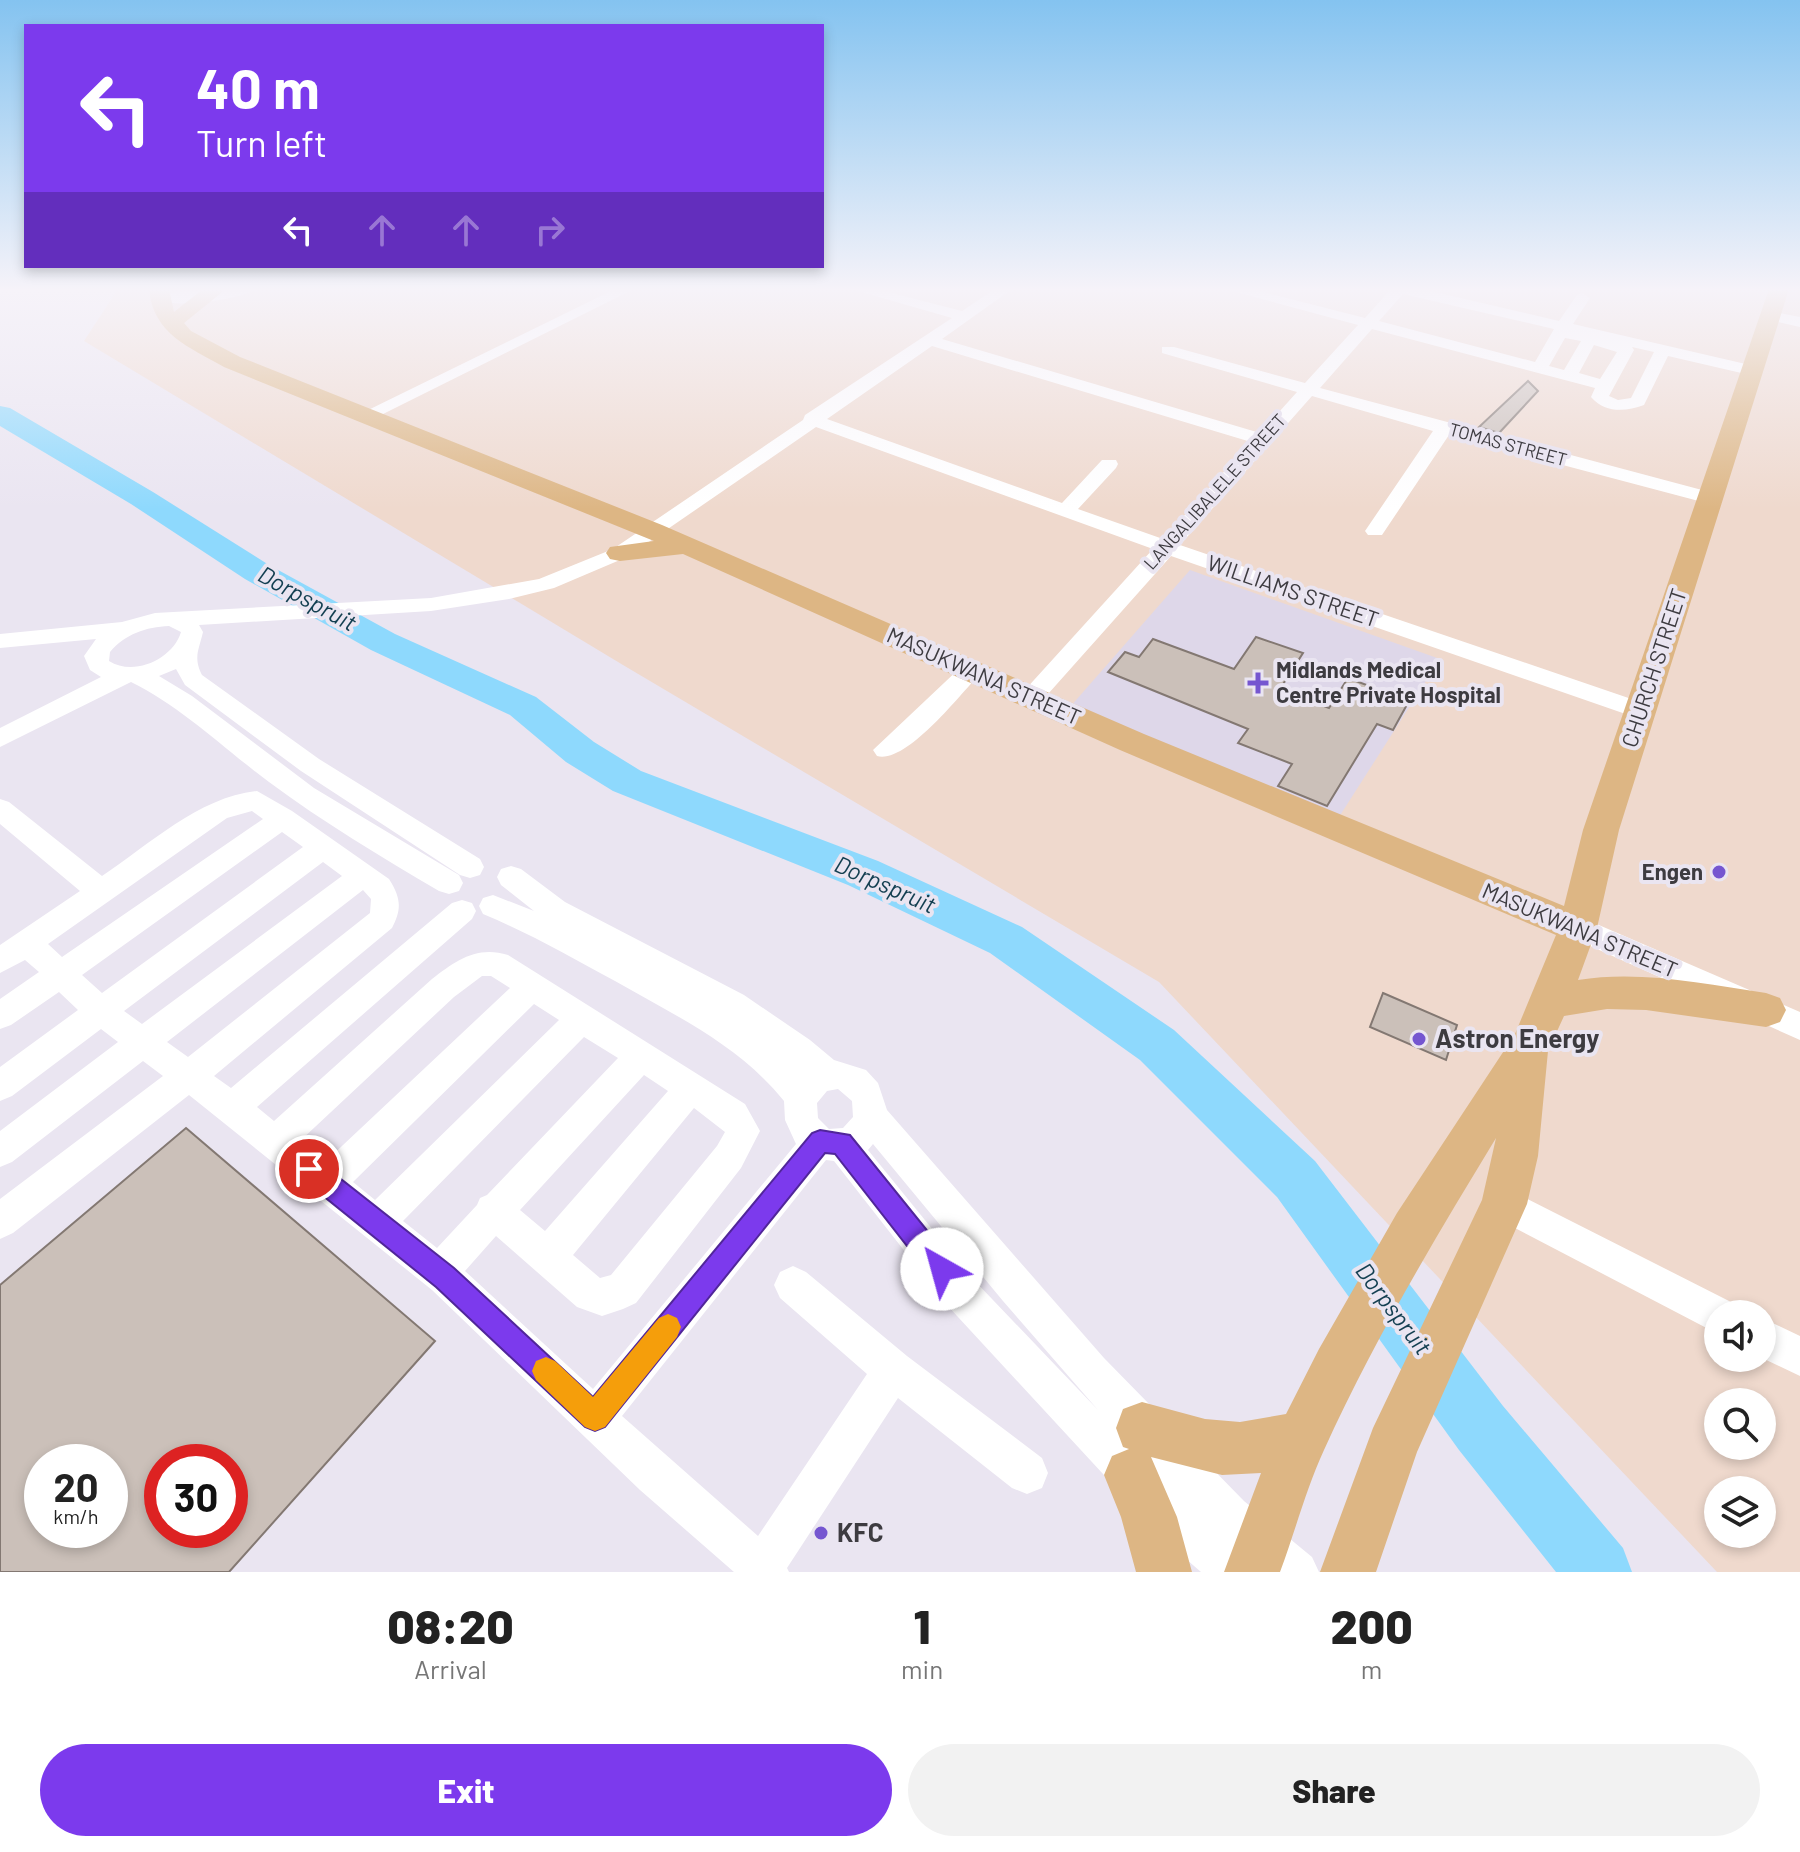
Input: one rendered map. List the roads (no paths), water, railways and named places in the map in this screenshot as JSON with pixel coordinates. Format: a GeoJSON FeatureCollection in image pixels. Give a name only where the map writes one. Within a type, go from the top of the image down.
{"type":"FeatureCollection","features":[{"type":"Feature","properties":{"kind":"main road","name":"MASUKWANA STREET"},"geometry":{"type":"LineString","coordinates":[[233,362],[653,531],[1175,760],[1578,928]]}},
{"type":"Feature","properties":{"kind":"main road","name":"CHURCH STREET"},"geometry":{"type":"LineString","coordinates":[[1261,1566],[1304,1434],[1337,1367],[1414,1229],[1530,1046],[1550,1001],[1578,928],[1601,830],[1753,362]]}},
{"type":"Feature","properties":{"kind":"main road"},"geometry":{"type":"LineString","coordinates":[[614,516],[613,557],[685,546]]}},
{"type":"Feature","properties":{"kind":"main road"},"geometry":{"type":"LineString","coordinates":[[1550,1001],[1607,992],[1646,993],[1783,1018]]}},
{"type":"Feature","properties":{"kind":"main road","name":"CHURCH STREET"},"geometry":{"type":"LineString","coordinates":[[1348,1572],[1392,1447],[1504,1204],[1516,1156],[1530,1046]]}},
{"type":"Feature","properties":{"kind":"main road"},"geometry":{"type":"LineString","coordinates":[[1164,1572],[1149,1517],[1137,1452],[1269,1447],[1304,1434]]}},
{"type":"Feature","properties":{"kind":"street"},"geometry":{"type":"LineString","coordinates":[[367,415],[476,362]]}},
{"type":"Feature","properties":{"kind":"street"},"geometry":{"type":"LineString","coordinates":[[0,641],[123,629],[155,620],[457,602],[525,591],[613,557],[898,362]]}},
{"type":"Feature","properties":{"kind":"street"},"geometry":{"type":"LineString","coordinates":[[1003,362],[1262,439]]}},
{"type":"Feature","properties":{"kind":"street","name":"TOMAS STREET"},"geometry":{"type":"LineString","coordinates":[[1210,362],[1710,498]]}},
{"type":"Feature","properties":{"kind":"street","name":"LANGALIBALELE STREET"},"geometry":{"type":"LineString","coordinates":[[1032,697],[1333,362]]}},
{"type":"Feature","properties":{"kind":"street"},"geometry":{"type":"LineString","coordinates":[[1514,362],[1605,385]]}},
{"type":"Feature","properties":{"kind":"street"},"geometry":{"type":"LineString","coordinates":[[1539,369],[1543,362]]}},
{"type":"Feature","properties":{"kind":"street"},"geometry":{"type":"LineString","coordinates":[[1569,376],[1577,362]]}},
{"type":"Feature","properties":{"kind":"street"},"geometry":{"type":"LineString","coordinates":[[1619,362],[1600,397],[1605,401],[1629,405],[1638,401],[1657,362]]}},
{"type":"Feature","properties":{"kind":"street"},"geometry":{"type":"LineString","coordinates":[[1717,362],[1750,370]]}},
{"type":"Feature","properties":{"kind":"street","name":"WILLIAMS STREET"},"geometry":{"type":"LineString","coordinates":[[811,419],[1166,547],[1640,711]]}},
{"type":"Feature","properties":{"kind":"street"},"geometry":{"type":"LineString","coordinates":[[1375,531],[1444,428]]}},
{"type":"Feature","properties":{"kind":"street"},"geometry":{"type":"LineString","coordinates":[[1065,511],[1109,464]]}},
{"type":"Feature","properties":{"kind":"street"},"geometry":{"type":"LineString","coordinates":[[0,738],[129,674],[160,667],[185,649],[271,613]]}},
{"type":"Feature","properties":{"kind":"street"},"geometry":{"type":"LineString","coordinates":[[170,619],[188,626],[192,640],[185,649],[185,664],[193,680],[460,875]]}},
{"type":"Feature","properties":{"kind":"street"},"geometry":{"type":"LineString","coordinates":[[58,707],[97,660],[110,638],[123,629]]}},
{"type":"Feature","properties":{"kind":"street"},"geometry":{"type":"LineString","coordinates":[[45,637],[97,660],[111,673],[129,674],[179,697],[259,762],[372,839],[460,875]]}},
{"type":"Feature","properties":{"kind":"street"},"geometry":{"type":"LineString","coordinates":[[886,750],[910,732],[970,671]]}},
{"type":"Feature","properties":{"kind":"street"},"geometry":{"type":"LineString","coordinates":[[0,1221],[189,1076],[382,920],[387,909],[386,897],[363,875],[257,801],[236,803],[218,811],[13,952]]}},
{"type":"Feature","properties":{"kind":"street"},"geometry":{"type":"LineString","coordinates":[[0,809],[101,892]]}},
{"type":"Feature","properties":{"kind":"street"},"geometry":{"type":"LineString","coordinates":[[0,1016],[283,818]]}},
{"type":"Feature","properties":{"kind":"street"},"geometry":{"type":"LineString","coordinates":[[0,1086],[322,848]]}},
{"type":"Feature","properties":{"kind":"street"},"geometry":{"type":"LineString","coordinates":[[511,877],[508,892],[493,906],[472,913],[449,904],[446,890],[460,875],[499,866],[553,909],[652,959],[773,1029],[829,1076]]}},
{"type":"Feature","properties":{"kind":"street"},"geometry":{"type":"LineString","coordinates":[[0,1151],[363,875]]}},
{"type":"Feature","properties":{"kind":"street"},"geometry":{"type":"LineString","coordinates":[[493,906],[536,924],[712,1019],[765,1055],[801,1097]]}},
{"type":"Feature","properties":{"kind":"street"},"geometry":{"type":"LineString","coordinates":[[232,1108],[462,911]]}},
{"type":"Feature","properties":{"kind":"street","name":"MASUKWANA STREET"},"geometry":{"type":"LineString","coordinates":[[1578,928],[1783,1018]]}},
{"type":"Feature","properties":{"kind":"street"},"geometry":{"type":"LineString","coordinates":[[13,952],[59,974],[101,1012],[232,1108],[439,1272],[655,1475],[765,1570],[893,1370]]}},
{"type":"Feature","properties":{"kind":"street"},"geometry":{"type":"LineString","coordinates":[[275,1142],[471,967],[488,962],[497,964],[533,986],[692,1087],[739,1120],[743,1131],[741,1139],[623,1290],[602,1297],[590,1294],[493,1210]]}},
{"type":"Feature","properties":{"kind":"street"},"geometry":{"type":"LineString","coordinates":[[327,1183],[533,986]]}},
{"type":"Feature","properties":{"kind":"street"},"geometry":{"type":"LineString","coordinates":[[377,1223],[582,1018]]}},
{"type":"Feature","properties":{"kind":"street"},"geometry":{"type":"LineString","coordinates":[[439,1272],[493,1210],[641,1056]]}},
{"type":"Feature","properties":{"kind":"street"},"geometry":{"type":"LineString","coordinates":[[871,1116],[861,1133],[831,1142],[812,1137],[800,1123],[798,1105],[808,1087],[829,1076],[841,1076],[862,1085],[869,1094],[871,1116],[1013,1285],[1137,1452],[1179,1525],[1261,1566]]}},
{"type":"Feature","properties":{"kind":"street"},"geometry":{"type":"LineString","coordinates":[[547,1257],[692,1087]]}},
{"type":"Feature","properties":{"kind":"street"},"geometry":{"type":"LineString","coordinates":[[595,1417],[831,1142]]}},
{"type":"Feature","properties":{"kind":"street"},"geometry":{"type":"LineString","coordinates":[[831,1142],[959,1291],[1137,1452]]}},
{"type":"Feature","properties":{"kind":"street"},"geometry":{"type":"LineString","coordinates":[[1504,1204],[1704,1308]]}},
{"type":"Feature","properties":{"kind":"street"},"geometry":{"type":"LineString","coordinates":[[793,1285],[893,1370],[1027,1473]]}},
{"type":"Feature","properties":{"kind":"street"},"geometry":{"type":"LineString","coordinates":[[1776,1344],[1800,1357]]}},
{"type":"Feature","properties":{"kind":"waterway","name":"Dorpspruit"},"geometry":{"type":"LineString","coordinates":[[0,414],[142,498],[257,572],[383,642],[523,706],[580,752],[627,781],[863,873],[1006,940],[1157,1045],[1296,1179],[1481,1428],[1599,1572]]}},
{"type":"Feature","properties":{"kind":"place","name":"Midlands Medical Centre Private Hospital"},"geometry":{"type":"Point","coordinates":[1258,683]}},
{"type":"Feature","properties":{"kind":"place","name":"Engen"},"geometry":{"type":"Point","coordinates":[1719,872]}},
{"type":"Feature","properties":{"kind":"place","name":"Astron Energy"},"geometry":{"type":"Point","coordinates":[1419,1039]}},
{"type":"Feature","properties":{"kind":"place","name":"KFC"},"geometry":{"type":"Point","coordinates":[821,1533]}}]}
